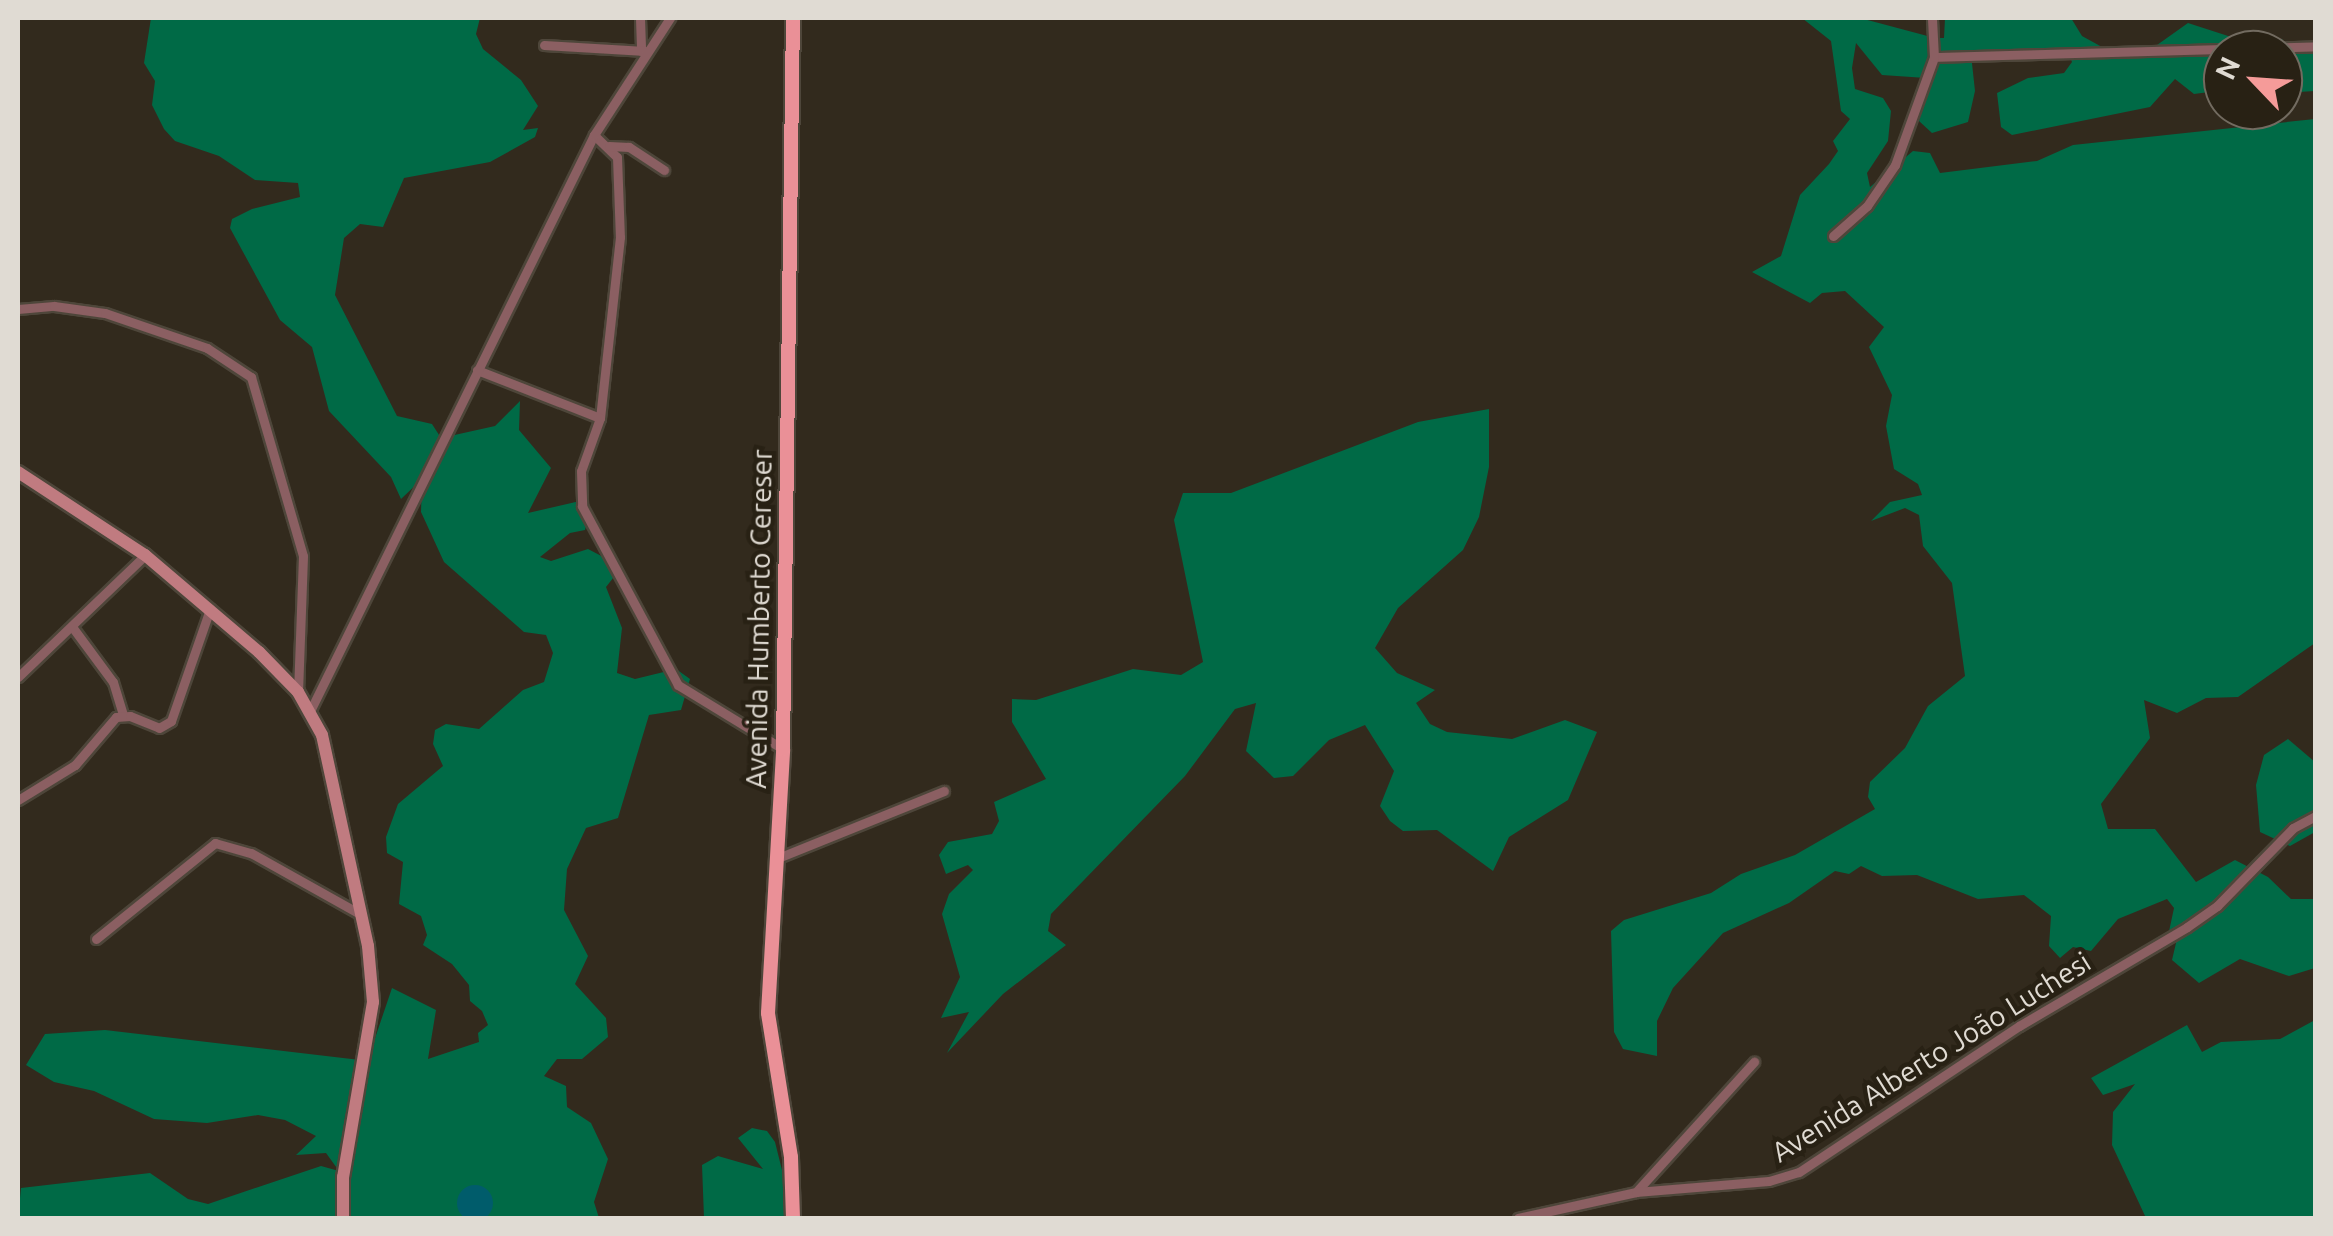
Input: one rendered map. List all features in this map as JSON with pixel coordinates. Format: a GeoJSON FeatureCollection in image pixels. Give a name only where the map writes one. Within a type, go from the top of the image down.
{"type":"FeatureCollection","features":[{"type":"Feature","properties":{"kind":"main road","name":"Avenida Humberto Cereser"},"geometry":{"type":"LineString","coordinates":[[792,1218],[791,1157],[768,1034],[783,749],[793,18]]}},
{"type":"Feature","properties":{"kind":"street"},"geometry":{"type":"LineString","coordinates":[[640,18],[643,51]]}},
{"type":"Feature","properties":{"kind":"street"},"geometry":{"type":"LineString","coordinates":[[311,709],[594,135],[643,51],[670,18]]}},
{"type":"Feature","properties":{"kind":"street"},"geometry":{"type":"LineString","coordinates":[[1833,236],[1868,206],[1895,164],[1934,58],[1932,18]]}},
{"type":"Feature","properties":{"kind":"street"},"geometry":{"type":"LineString","coordinates":[[544,44],[643,51]]}},
{"type":"Feature","properties":{"kind":"street"},"geometry":{"type":"LineString","coordinates":[[1934,58],[2316,46]]}},
{"type":"Feature","properties":{"kind":"street"},"geometry":{"type":"LineString","coordinates":[[594,135],[609,146],[619,168],[620,237],[600,418],[581,471],[582,506],[629,586],[660,656],[691,698],[783,749]]}},
{"type":"Feature","properties":{"kind":"street"},"geometry":{"type":"LineString","coordinates":[[609,146],[629,146],[664,170]]}},
{"type":"Feature","properties":{"kind":"street"},"geometry":{"type":"LineString","coordinates":[[18,310],[54,306],[106,313],[207,348],[251,378],[303,556],[298,692]]}},
{"type":"Feature","properties":{"kind":"street"},"geometry":{"type":"LineString","coordinates":[[476,370],[600,418]]}},
{"type":"Feature","properties":{"kind":"street"},"geometry":{"type":"LineString","coordinates":[[18,472],[146,555],[210,609],[311,709],[338,788],[362,915],[371,1028],[348,1142],[343,1218]]}},
{"type":"Feature","properties":{"kind":"street"},"geometry":{"type":"LineString","coordinates":[[18,677],[146,555]]}},
{"type":"Feature","properties":{"kind":"street"},"geometry":{"type":"LineString","coordinates":[[122,715],[159,728],[171,722],[210,609]]}},
{"type":"Feature","properties":{"kind":"street"},"geometry":{"type":"LineString","coordinates":[[73,628],[113,682],[122,715]]}},
{"type":"Feature","properties":{"kind":"street"},"geometry":{"type":"LineString","coordinates":[[18,800],[75,765],[122,715]]}},
{"type":"Feature","properties":{"kind":"street"},"geometry":{"type":"LineString","coordinates":[[778,858],[944,791]]}},
{"type":"Feature","properties":{"kind":"street","name":"Avenida Alberto João Luchesi"},"geometry":{"type":"LineString","coordinates":[[1518,1218],[1636,1192],[1769,1181],[1799,1172],[2019,1026],[2187,927],[2217,906],[2284,836],[2316,816]]}},
{"type":"Feature","properties":{"kind":"street"},"geometry":{"type":"LineString","coordinates":[[96,939],[215,843],[251,853],[362,915]]}},
{"type":"Feature","properties":{"kind":"street"},"geometry":{"type":"LineString","coordinates":[[1636,1192],[1754,1062]]}},
{"type":"Feature","properties":{"kind":"green space"},"geometry":{"type":"Polygon","coordinates":[[[151,18],[480,18],[476,34],[483,49],[521,80],[538,106],[523,130],[538,128],[535,137],[490,162],[404,178],[383,227],[360,224],[344,238],[335,295],[397,416],[432,424],[441,438],[495,426],[520,401],[519,430],[551,468],[528,513],[580,501],[591,510],[585,530],[570,533],[540,557],[551,561],[588,549],[609,560],[617,573],[606,587],[622,628],[617,673],[635,679],[676,669],[690,679],[681,710],[649,715],[618,818],[586,828],[567,869],[564,910],[588,956],[575,984],[606,1018],[608,1037],[582,1059],[557,1059],[544,1076],[566,1086],[567,1107],[591,1123],[608,1159],[594,1202],[599,1218],[18,1218],[21,1188],[150,1173],[188,1199],[208,1204],[321,1166],[339,1171],[326,1153],[296,1155],[316,1136],[285,1120],[258,1115],[207,1123],[154,1119],[94,1091],[54,1082],[26,1065],[45,1034],[105,1030],[360,1060],[372,1047],[392,988],[436,1010],[428,1059],[479,1042],[478,1033],[488,1025],[482,1011],[470,1001],[469,985],[452,964],[423,945],[427,935],[421,916],[399,904],[403,862],[387,853],[386,837],[398,804],[443,766],[433,744],[435,730],[446,724],[479,729],[523,690],[544,682],[553,653],[546,635],[524,632],[444,562],[421,512],[422,479],[401,499],[391,477],[329,411],[312,347],[280,320],[230,228],[232,219],[252,209],[300,197],[298,183],[255,180],[219,156],[175,141],[164,129],[152,105],[155,81],[144,63],[151,18]]]}},
{"type":"Feature","properties":{"kind":"green space"},"geometry":{"type":"Polygon","coordinates":[[[1802,18],[1860,18],[1944,38],[1945,18],[2071,18],[2082,36],[2102,47],[2135,52],[2150,50],[2188,23],[2210,30],[2203,30],[2203,93],[2194,94],[2175,79],[2150,107],[2012,135],[2001,127],[1997,93],[2028,78],[2064,73],[2072,62],[2069,55],[1971,54],[1975,91],[1968,122],[1932,133],[1919,121],[1926,78],[1882,75],[1856,43],[1852,68],[1855,89],[1883,98],[1891,111],[1888,141],[1867,173],[1870,187],[1913,151],[1930,153],[1940,173],[2037,161],[2073,145],[2213,130],[2303,130],[2303,120],[2315,119],[2315,643],[2238,697],[2206,698],[2177,713],[2144,700],[2150,738],[2101,804],[2108,829],[2155,829],[2196,882],[2235,860],[2268,877],[2291,899],[2315,899],[2315,968],[2289,976],[2240,959],[2199,983],[2172,960],[2176,943],[2168,936],[2174,908],[2167,899],[2118,919],[2091,951],[2073,947],[2060,958],[2049,946],[2051,916],[2024,895],[1978,899],[1917,875],[1882,876],[1861,866],[1849,874],[1835,871],[1789,903],[1723,933],[1673,988],[1657,1021],[1657,1056],[1623,1049],[1614,1032],[1611,931],[1624,920],[1711,893],[1741,874],[1795,855],[1875,809],[1868,797],[1870,782],[1905,748],[1928,706],[1965,676],[1952,583],[1923,546],[1919,515],[1905,508],[1871,521],[1890,502],[1922,495],[1918,484],[1894,469],[1886,426],[1892,395],[1869,347],[1884,327],[1845,291],[1822,293],[1810,303],[1752,272],[1781,256],[1800,195],[1838,151],[1833,141],[1850,119],[1841,111],[1831,41],[1802,18]]]}},
{"type":"Feature","properties":{"kind":"green space"},"geometry":{"type":"Polygon","coordinates":[[[2303,52],[2315,54],[2315,91],[2303,92],[2303,52]]]}},
{"type":"Feature","properties":{"kind":"green space"},"geometry":{"type":"Polygon","coordinates":[[[1489,409],[1489,467],[1479,517],[1463,550],[1398,608],[1375,648],[1397,673],[1435,690],[1416,703],[1430,724],[1447,732],[1512,739],[1565,720],[1597,732],[1568,800],[1509,837],[1493,871],[1437,830],[1403,831],[1390,821],[1380,806],[1394,771],[1365,725],[1329,740],[1293,776],[1274,778],[1246,751],[1256,703],[1235,709],[1185,776],[1051,914],[1048,931],[1066,945],[1003,994],[947,1053],[969,1012],[941,1018],[960,977],[942,914],[949,894],[973,870],[968,865],[946,874],[939,855],[948,842],[992,834],[999,821],[994,802],[1046,779],[1012,722],[1012,699],[1036,700],[1133,669],[1181,675],[1203,662],[1174,520],[1183,493],[1231,493],[1418,422],[1489,409]]]}},
{"type":"Feature","properties":{"kind":"green space"},"geometry":{"type":"Polygon","coordinates":[[[2288,739],[2315,762],[2315,832],[2290,846],[2260,832],[2256,785],[2264,755],[2288,739]]]}},
{"type":"Feature","properties":{"kind":"green space"},"geometry":{"type":"Polygon","coordinates":[[[2315,1020],[2315,1218],[2146,1218],[2112,1145],[2113,1112],[2135,1084],[2103,1095],[2091,1078],[2187,1025],[2202,1052],[2221,1042],[2280,1039],[2315,1020]]]}},
{"type":"Feature","properties":{"kind":"green space"},"geometry":{"type":"Polygon","coordinates":[[[752,1128],[767,1131],[775,1142],[794,1218],[704,1218],[702,1165],[718,1156],[763,1169],[738,1138],[752,1128]]]}},
{"type":"Feature","properties":{"kind":"water"},"geometry":{"type":"Polygon","coordinates":[[[475,1185],[487,1191],[493,1203],[487,1215],[475,1221],[463,1215],[457,1203],[463,1191],[475,1185]]]}}]}
